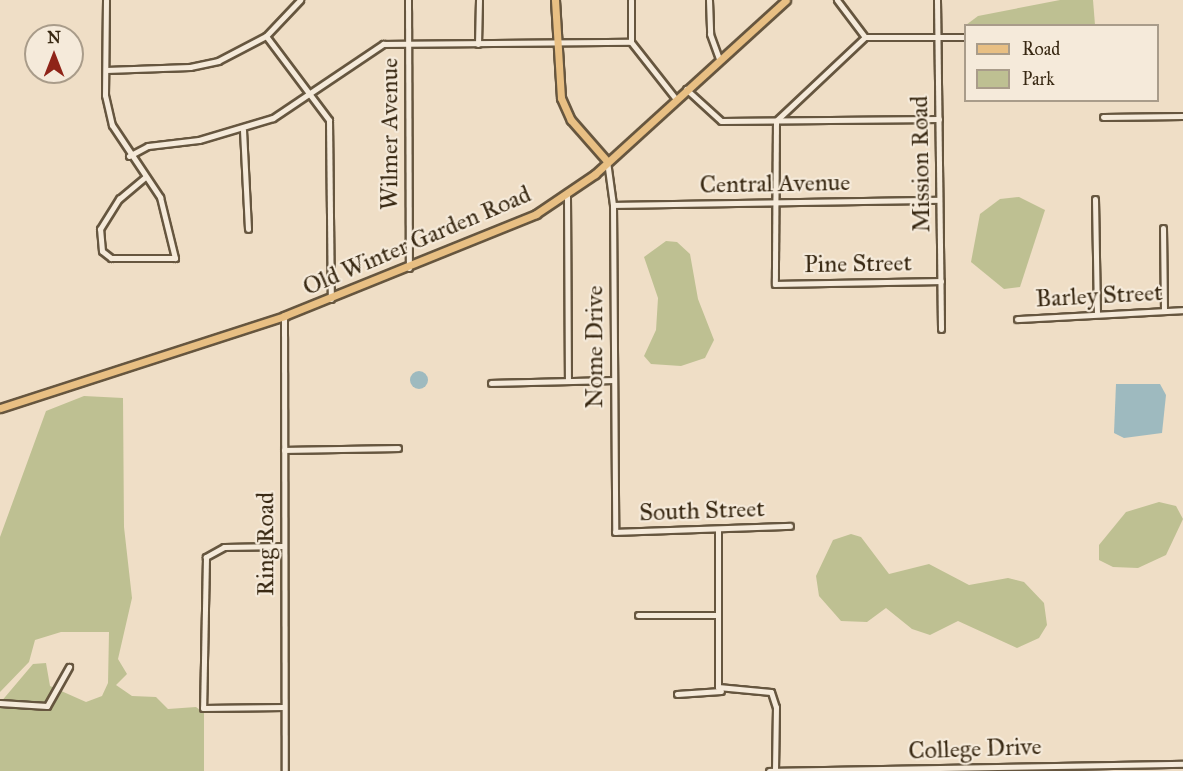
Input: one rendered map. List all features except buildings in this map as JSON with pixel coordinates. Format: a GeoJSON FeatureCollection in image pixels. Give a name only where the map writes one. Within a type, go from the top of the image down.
{"type":"FeatureCollection","features":[{"type":"Feature","properties":{"kind":"main road"},"geometry":{"type":"LineString","coordinates":[[555,0],[557,82],[571,120],[607,161]]}},
{"type":"Feature","properties":{"kind":"main road","name":"Old Winter Garden Road"},"geometry":{"type":"LineString","coordinates":[[0,408],[331,299],[409,268],[567,196],[786,0]]}},
{"type":"Feature","properties":{"kind":"street"},"geometry":{"type":"LineString","coordinates":[[106,0],[106,70],[112,125],[129,156],[145,177],[166,211],[174,258],[111,258],[102,251],[100,229],[106,215],[145,177]]}},
{"type":"Feature","properties":{"kind":"street"},"geometry":{"type":"LineString","coordinates":[[106,70],[190,67],[266,36],[300,0]]}},
{"type":"Feature","properties":{"kind":"street","name":"Wilmer Avenue"},"geometry":{"type":"LineString","coordinates":[[408,0],[409,268]]}},
{"type":"Feature","properties":{"kind":"street"},"geometry":{"type":"LineString","coordinates":[[478,44],[479,0]]}},
{"type":"Feature","properties":{"kind":"street"},"geometry":{"type":"LineString","coordinates":[[632,0],[632,42],[675,98]]}},
{"type":"Feature","properties":{"kind":"street"},"geometry":{"type":"LineString","coordinates":[[709,0],[710,34],[719,59]]}},
{"type":"Feature","properties":{"kind":"street"},"geometry":{"type":"LineString","coordinates":[[837,0],[865,37]]}},
{"type":"Feature","properties":{"kind":"street","name":"Mission Road"},"geometry":{"type":"LineString","coordinates":[[938,0],[941,329]]}},
{"type":"Feature","properties":{"kind":"street"},"geometry":{"type":"LineString","coordinates":[[266,36],[312,93],[330,132],[331,299]]}},
{"type":"Feature","properties":{"kind":"street"},"geometry":{"type":"LineString","coordinates":[[776,202],[776,121],[865,37],[964,37]]}},
{"type":"Feature","properties":{"kind":"street"},"geometry":{"type":"LineString","coordinates":[[129,156],[148,146],[243,130],[312,93],[366,51],[408,44],[632,42]]}},
{"type":"Feature","properties":{"kind":"street"},"geometry":{"type":"LineString","coordinates":[[686,89],[721,121],[939,119]]}},
{"type":"Feature","properties":{"kind":"street"},"geometry":{"type":"LineString","coordinates":[[1103,117],[1183,116]]}},
{"type":"Feature","properties":{"kind":"street"},"geometry":{"type":"LineString","coordinates":[[243,130],[248,229]]}},
{"type":"Feature","properties":{"kind":"street","name":"Nome Drive"},"geometry":{"type":"LineString","coordinates":[[607,161],[613,206],[612,380],[615,532]]}},
{"type":"Feature","properties":{"kind":"street"},"geometry":{"type":"LineString","coordinates":[[567,196],[568,380]]}},
{"type":"Feature","properties":{"kind":"street"},"geometry":{"type":"LineString","coordinates":[[1095,199],[1096,314]]}},
{"type":"Feature","properties":{"kind":"street","name":"Central Avenue"},"geometry":{"type":"LineString","coordinates":[[613,206],[939,200]]}},
{"type":"Feature","properties":{"kind":"street","name":"Pine Street"},"geometry":{"type":"LineString","coordinates":[[776,202],[775,284],[941,281]]}},
{"type":"Feature","properties":{"kind":"street"},"geometry":{"type":"LineString","coordinates":[[1163,228],[1164,310]]}},
{"type":"Feature","properties":{"kind":"street","name":"Barley Street"},"geometry":{"type":"LineString","coordinates":[[1017,319],[1183,310]]}},
{"type":"Feature","properties":{"kind":"street","name":"Ring Road"},"geometry":{"type":"LineString","coordinates":[[284,316],[285,771]]}},
{"type":"Feature","properties":{"kind":"street"},"geometry":{"type":"LineString","coordinates":[[491,383],[612,380]]}},
{"type":"Feature","properties":{"kind":"street"},"geometry":{"type":"LineString","coordinates":[[284,450],[398,448]]}},
{"type":"Feature","properties":{"kind":"street","name":"South Street"},"geometry":{"type":"LineString","coordinates":[[615,532],[790,526]]}},
{"type":"Feature","properties":{"kind":"street"},"geometry":{"type":"LineString","coordinates":[[718,530],[716,679],[721,691]]}},
{"type":"Feature","properties":{"kind":"street"},"geometry":{"type":"LineString","coordinates":[[283,546],[224,547],[210,553],[203,564],[203,708],[284,707]]}},
{"type":"Feature","properties":{"kind":"street"},"geometry":{"type":"LineString","coordinates":[[638,615],[716,615]]}},
{"type":"Feature","properties":{"kind":"street"},"geometry":{"type":"LineString","coordinates":[[0,703],[47,706],[69,667]]}},
{"type":"Feature","properties":{"kind":"street"},"geometry":{"type":"LineString","coordinates":[[677,694],[721,691],[771,692],[776,707],[775,771]]}},
{"type":"Feature","properties":{"kind":"street","name":"College Drive"},"geometry":{"type":"LineString","coordinates":[[769,771],[940,770],[1183,764]]}},
{"type":"Feature","properties":{"kind":"green space"},"geometry":{"type":"Polygon","coordinates":[[[1060,0],[1093,0],[1095,24],[967,24],[978,16],[1060,0]]]}},
{"type":"Feature","properties":{"kind":"green space"},"geometry":{"type":"Polygon","coordinates":[[[1019,197],[1045,210],[1020,287],[1004,289],[971,262],[980,214],[1000,199],[1019,197]]]}},
{"type":"Feature","properties":{"kind":"green space"},"geometry":{"type":"Polygon","coordinates":[[[666,241],[677,242],[690,254],[698,299],[714,340],[705,358],[681,366],[651,364],[644,356],[656,330],[658,298],[644,257],[666,241]]]}},
{"type":"Feature","properties":{"kind":"green space"},"geometry":{"type":"Polygon","coordinates":[[[84,396],[123,398],[124,527],[132,598],[118,659],[127,674],[116,685],[132,696],[156,697],[168,709],[196,707],[204,713],[204,771],[0,771],[0,703],[33,664],[46,663],[50,686],[86,702],[102,696],[108,683],[109,632],[61,632],[35,640],[29,662],[0,692],[0,537],[46,411],[84,396]]]}},
{"type":"Feature","properties":{"kind":"green space"},"geometry":{"type":"Polygon","coordinates":[[[1159,502],[1176,506],[1183,519],[1166,555],[1138,568],[1113,567],[1099,560],[1099,545],[1126,512],[1159,502]]]}},
{"type":"Feature","properties":{"kind":"green space"},"geometry":{"type":"Polygon","coordinates":[[[851,534],[861,537],[889,574],[929,564],[969,585],[1008,578],[1024,582],[1044,603],[1047,625],[1039,638],[1017,648],[958,621],[930,635],[912,629],[886,608],[867,622],[841,621],[819,596],[816,576],[833,540],[851,534]]]}},
{"type":"Feature","properties":{"kind":"water"},"geometry":{"type":"Polygon","coordinates":[[[419,371],[427,376],[428,380],[423,388],[419,389],[411,384],[410,380],[415,372],[419,371]]]}},
{"type":"Feature","properties":{"kind":"water"},"geometry":{"type":"Polygon","coordinates":[[[1116,384],[1160,384],[1166,395],[1162,433],[1124,438],[1114,433],[1116,384]]]}}]}
